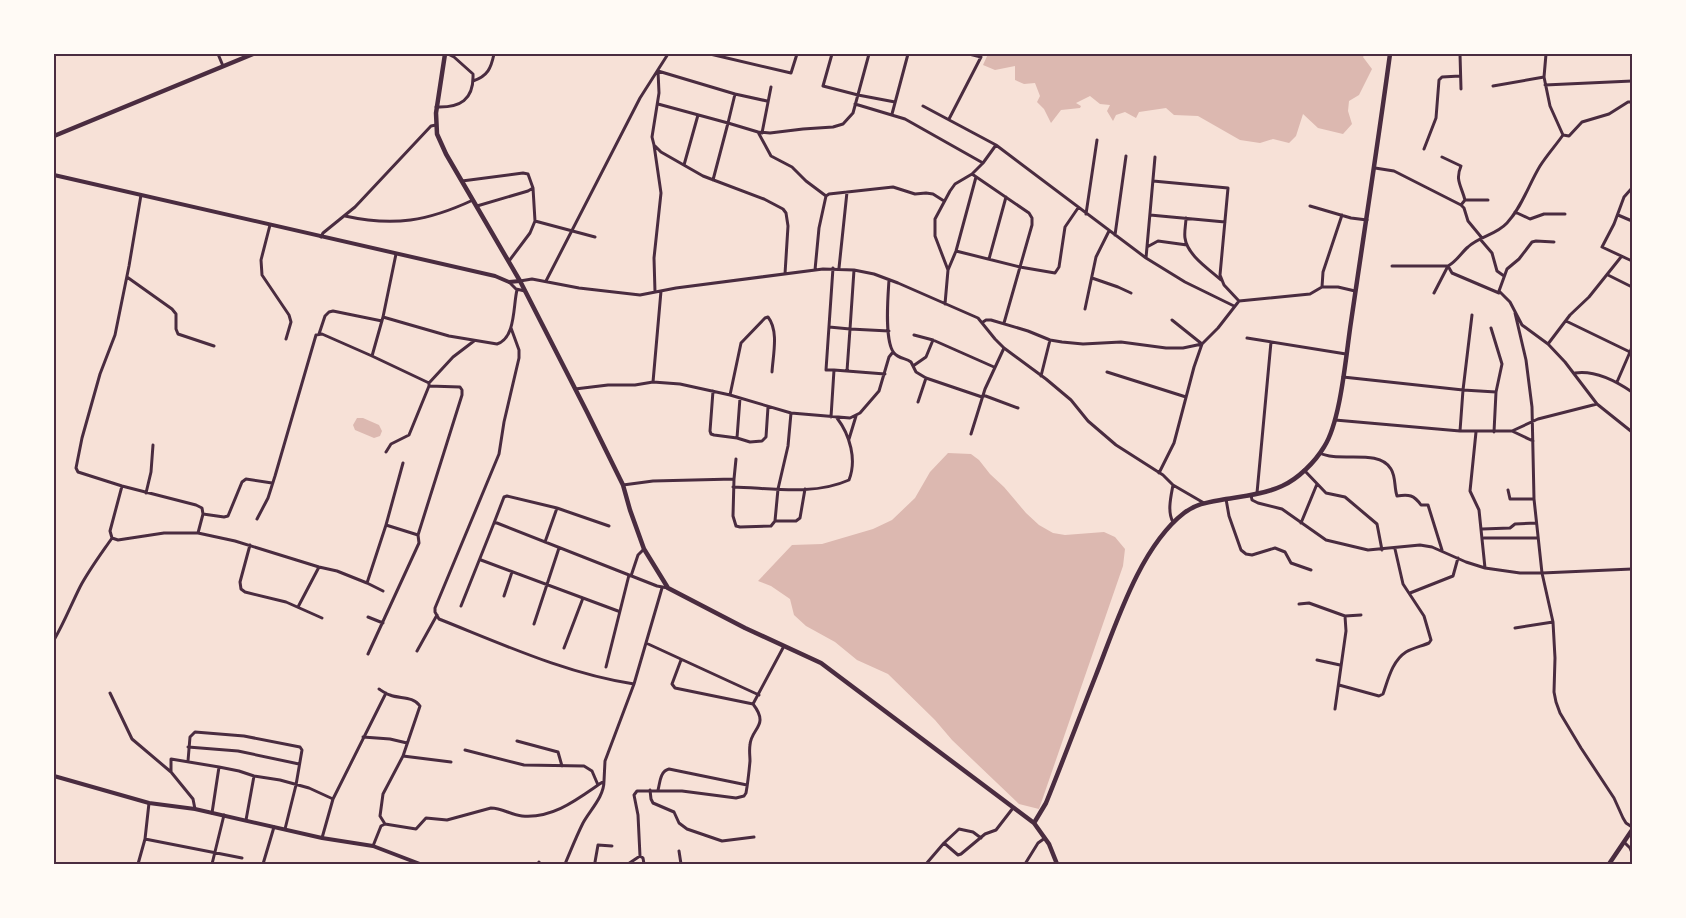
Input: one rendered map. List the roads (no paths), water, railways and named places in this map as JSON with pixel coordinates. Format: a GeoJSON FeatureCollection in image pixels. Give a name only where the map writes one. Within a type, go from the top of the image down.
{"type":"FeatureCollection","features":[{"type":"Feature","properties":{"kind":"main road"},"geometry":{"type":"LineString","coordinates":[[54,136],[253,54]]}},
{"type":"Feature","properties":{"kind":"main road"},"geometry":{"type":"LineString","coordinates":[[447,54],[436,107],[437,134],[446,154],[525,290],[623,485],[644,549],[668,588],[821,663],[1034,823],[1045,838],[1057,864]]}},
{"type":"Feature","properties":{"kind":"main road"},"geometry":{"type":"LineString","coordinates":[[1034,823],[1046,803],[1118,620],[1148,554],[1174,522],[1195,506],[1282,486],[1304,469],[1325,446],[1335,420],[1346,354],[1375,168],[1390,54]]}},
{"type":"Feature","properties":{"kind":"main road"},"geometry":{"type":"LineString","coordinates":[[1609,864],[1632,828]]}},
{"type":"Feature","properties":{"kind":"street"},"geometry":{"type":"LineString","coordinates":[[218,54],[223,66]]}},
{"type":"Feature","properties":{"kind":"street"},"geometry":{"type":"LineString","coordinates":[[436,107],[449,107],[463,103],[474,81],[473,74],[454,57],[447,54]]}},
{"type":"Feature","properties":{"kind":"street"},"geometry":{"type":"LineString","coordinates":[[474,81],[482,78],[488,72],[494,54]]}},
{"type":"Feature","properties":{"kind":"street"},"geometry":{"type":"LineString","coordinates":[[546,281],[640,98],[668,54]]}},
{"type":"Feature","properties":{"kind":"street"},"geometry":{"type":"LineString","coordinates":[[710,54],[791,73],[797,54]]}},
{"type":"Feature","properties":{"kind":"street"},"geometry":{"type":"LineString","coordinates":[[732,59],[734,54]]}},
{"type":"Feature","properties":{"kind":"street"},"geometry":{"type":"LineString","coordinates":[[832,54],[823,86],[895,102]]}},
{"type":"Feature","properties":{"kind":"street"},"geometry":{"type":"LineString","coordinates":[[658,104],[760,132],[770,133],[833,128],[843,124],[853,113],[869,54]]}},
{"type":"Feature","properties":{"kind":"street"},"geometry":{"type":"LineString","coordinates":[[892,114],[908,54]]}},
{"type":"Feature","properties":{"kind":"street"},"geometry":{"type":"LineString","coordinates":[[949,119],[981,57],[969,54]]}},
{"type":"Feature","properties":{"kind":"street"},"geometry":{"type":"LineString","coordinates":[[1460,54],[1460,89]]}},
{"type":"Feature","properties":{"kind":"street"},"geometry":{"type":"LineString","coordinates":[[1546,54],[1544,77],[1550,106],[1563,135]]}},
{"type":"Feature","properties":{"kind":"street"},"geometry":{"type":"LineString","coordinates":[[658,71],[735,94],[767,101]]}},
{"type":"Feature","properties":{"kind":"street"},"geometry":{"type":"LineString","coordinates":[[655,292],[654,258],[661,193],[652,137],[658,104],[658,71]]}},
{"type":"Feature","properties":{"kind":"street"},"geometry":{"type":"LineString","coordinates":[[1424,149],[1436,118],[1440,80],[1442,78],[1460,76]]}},
{"type":"Feature","properties":{"kind":"street"},"geometry":{"type":"LineString","coordinates":[[1493,86],[1544,77]]}},
{"type":"Feature","properties":{"kind":"street"},"geometry":{"type":"LineString","coordinates":[[1546,85],[1632,81]]}},
{"type":"Feature","properties":{"kind":"street"},"geometry":{"type":"LineString","coordinates":[[771,87],[760,132],[771,156],[792,167],[806,182],[826,196]]}},
{"type":"Feature","properties":{"kind":"street"},"geometry":{"type":"LineString","coordinates":[[713,180],[735,94]]}},
{"type":"Feature","properties":{"kind":"street"},"geometry":{"type":"LineString","coordinates":[[1563,135],[1569,136],[1582,122],[1609,114],[1628,102],[1632,102]]}},
{"type":"Feature","properties":{"kind":"street"},"geometry":{"type":"LineString","coordinates":[[856,104],[906,119],[983,163]]}},
{"type":"Feature","properties":{"kind":"street"},"geometry":{"type":"LineString","coordinates":[[923,106],[996,145],[1146,258],[1185,282],[1234,306]]}},
{"type":"Feature","properties":{"kind":"street"},"geometry":{"type":"LineString","coordinates":[[684,165],[698,115]]}},
{"type":"Feature","properties":{"kind":"street"},"geometry":{"type":"LineString","coordinates":[[321,237],[323,233],[345,216],[400,160],[418,138],[431,126],[436,125]]}},
{"type":"Feature","properties":{"kind":"street"},"geometry":{"type":"LineString","coordinates":[[1392,266],[1448,266],[1454,263],[1468,247],[1495,233],[1506,224],[1515,212],[1541,166],[1563,135]]}},
{"type":"Feature","properties":{"kind":"street"},"geometry":{"type":"LineString","coordinates":[[1086,214],[1097,140]]}},
{"type":"Feature","properties":{"kind":"street"},"geometry":{"type":"LineString","coordinates":[[654,144],[661,152],[684,165],[713,180],[776,204],[786,213],[788,226],[785,274]]}},
{"type":"Feature","properties":{"kind":"street"},"geometry":{"type":"LineString","coordinates":[[948,270],[937,243],[934,229],[936,219],[944,200],[955,184],[972,174],[996,145]]}},
{"type":"Feature","properties":{"kind":"street"},"geometry":{"type":"LineString","coordinates":[[1115,235],[1126,156]]}},
{"type":"Feature","properties":{"kind":"street"},"geometry":{"type":"LineString","coordinates":[[1146,258],[1155,157]]}},
{"type":"Feature","properties":{"kind":"street"},"geometry":{"type":"LineString","coordinates":[[1442,157],[1462,166],[1457,174],[1457,179],[1461,184],[1465,200]]}},
{"type":"Feature","properties":{"kind":"street"},"geometry":{"type":"LineString","coordinates":[[1375,168],[1394,171],[1461,205],[1466,212],[1468,222],[1492,253],[1496,270],[1504,276]]}},
{"type":"Feature","properties":{"kind":"street"},"geometry":{"type":"LineString","coordinates":[[462,180],[528,174],[533,188],[535,221],[530,233],[509,261]]}},
{"type":"Feature","properties":{"kind":"street"},"geometry":{"type":"LineString","coordinates":[[972,174],[1029,213],[1032,218],[1032,225],[1004,324]]}},
{"type":"Feature","properties":{"kind":"street"},"geometry":{"type":"LineString","coordinates":[[54,175],[495,276],[509,282],[517,290],[525,290]]}},
{"type":"Feature","properties":{"kind":"street"},"geometry":{"type":"LineString","coordinates":[[945,304],[948,270],[956,251],[976,177]]}},
{"type":"Feature","properties":{"kind":"street"},"geometry":{"type":"LineString","coordinates":[[1153,181],[1228,188],[1220,270],[1224,285],[1240,300]]}},
{"type":"Feature","properties":{"kind":"street"},"geometry":{"type":"LineString","coordinates":[[826,196],[833,193],[893,187],[915,194],[933,194],[944,200]]}},
{"type":"Feature","properties":{"kind":"street"},"geometry":{"type":"LineString","coordinates":[[477,206],[533,188]]}},
{"type":"Feature","properties":{"kind":"street"},"geometry":{"type":"LineString","coordinates":[[1632,188],[1624,197],[1618,215],[1602,247],[1632,262]]}},
{"type":"Feature","properties":{"kind":"street"},"geometry":{"type":"LineString","coordinates":[[839,268],[846,192]]}},
{"type":"Feature","properties":{"kind":"street"},"geometry":{"type":"LineString","coordinates":[[141,195],[115,335],[100,374],[82,438],[76,468],[78,472],[122,486],[202,508],[203,514],[198,533]]}},
{"type":"Feature","properties":{"kind":"street"},"geometry":{"type":"LineString","coordinates":[[815,270],[819,228],[826,196]]}},
{"type":"Feature","properties":{"kind":"street"},"geometry":{"type":"LineString","coordinates":[[989,259],[1006,197]]}},
{"type":"Feature","properties":{"kind":"street"},"geometry":{"type":"LineString","coordinates":[[345,216],[377,222],[403,222],[449,211],[473,200]]}},
{"type":"Feature","properties":{"kind":"street"},"geometry":{"type":"LineString","coordinates":[[1461,205],[1465,200]]}},
{"type":"Feature","properties":{"kind":"street"},"geometry":{"type":"LineString","coordinates":[[1465,200],[1488,200]]}},
{"type":"Feature","properties":{"kind":"street"},"geometry":{"type":"LineString","coordinates":[[1310,206],[1351,218],[1367,220]]}},
{"type":"Feature","properties":{"kind":"street"},"geometry":{"type":"LineString","coordinates":[[956,251],[1020,267],[1055,273],[1058,270],[1065,227],[1078,208]]}},
{"type":"Feature","properties":{"kind":"street"},"geometry":{"type":"LineString","coordinates":[[1515,212],[1530,219],[1544,214],[1565,214]]}},
{"type":"Feature","properties":{"kind":"street"},"geometry":{"type":"LineString","coordinates":[[1150,215],[1225,222]]}},
{"type":"Feature","properties":{"kind":"street"},"geometry":{"type":"LineString","coordinates":[[1322,287],[1324,266],[1342,215]]}},
{"type":"Feature","properties":{"kind":"street"},"geometry":{"type":"LineString","coordinates":[[1618,215],[1632,221]]}},
{"type":"Feature","properties":{"kind":"street"},"geometry":{"type":"LineString","coordinates":[[1186,218],[1185,237],[1187,245],[1196,257],[1222,280]]}},
{"type":"Feature","properties":{"kind":"street"},"geometry":{"type":"LineString","coordinates":[[535,221],[595,237]]}},
{"type":"Feature","properties":{"kind":"street"},"geometry":{"type":"LineString","coordinates":[[270,225],[260,260],[262,275],[290,315],[291,322],[286,339]]}},
{"type":"Feature","properties":{"kind":"street"},"geometry":{"type":"LineString","coordinates":[[1085,309],[1096,257],[1109,231]]}},
{"type":"Feature","properties":{"kind":"street"},"geometry":{"type":"LineString","coordinates":[[1147,247],[1158,241],[1187,245]]}},
{"type":"Feature","properties":{"kind":"street"},"geometry":{"type":"LineString","coordinates":[[1554,242],[1532,242],[1519,259],[1507,269],[1499,289],[1510,302],[1522,325],[1548,344],[1574,373],[1597,404],[1632,432]]}},
{"type":"Feature","properties":{"kind":"street"},"geometry":{"type":"LineString","coordinates":[[372,356],[383,319],[396,254]]}},
{"type":"Feature","properties":{"kind":"street"},"geometry":{"type":"LineString","coordinates":[[1548,344],[1570,315],[1589,297],[1621,257]]}},
{"type":"Feature","properties":{"kind":"street"},"geometry":{"type":"LineString","coordinates":[[1434,293],[1448,266]]}},
{"type":"Feature","properties":{"kind":"street"},"geometry":{"type":"LineString","coordinates":[[1448,266],[1452,273],[1503,295]]}},
{"type":"Feature","properties":{"kind":"street"},"geometry":{"type":"LineString","coordinates":[[833,268],[826,370],[885,374]]}},
{"type":"Feature","properties":{"kind":"street"},"geometry":{"type":"LineString","coordinates":[[509,282],[532,279],[579,288],[640,295],[833,268],[854,270],[889,280],[968,313],[983,322],[987,330],[1004,348],[1071,400],[1088,421],[1116,446],[1159,473],[1173,485],[1204,503]]}},
{"type":"Feature","properties":{"kind":"street"},"geometry":{"type":"LineString","coordinates":[[848,371],[854,270]]}},
{"type":"Feature","properties":{"kind":"street"},"geometry":{"type":"LineString","coordinates":[[1608,275],[1632,287]]}},
{"type":"Feature","properties":{"kind":"street"},"geometry":{"type":"LineString","coordinates":[[127,278],[172,309],[176,314],[178,334],[214,346]]}},
{"type":"Feature","properties":{"kind":"street"},"geometry":{"type":"LineString","coordinates":[[1092,278],[1130,293]]}},
{"type":"Feature","properties":{"kind":"street"},"geometry":{"type":"LineString","coordinates":[[889,280],[887,310],[893,352],[911,362],[916,372],[926,378],[1018,408]]}},
{"type":"Feature","properties":{"kind":"street"},"geometry":{"type":"LineString","coordinates":[[1159,473],[1174,443],[1202,344],[1218,328],[1240,300],[1310,294],[1322,287],[1338,287],[1355,291]]}},
{"type":"Feature","properties":{"kind":"street"},"geometry":{"type":"LineString","coordinates":[[257,519],[268,498],[316,335],[319,334],[325,316],[329,312],[333,311],[383,319],[449,336],[497,344],[502,342],[511,328],[517,290]]}},
{"type":"Feature","properties":{"kind":"street"},"geometry":{"type":"LineString","coordinates":[[653,382],[661,291]]}},
{"type":"Feature","properties":{"kind":"street"},"geometry":{"type":"LineString","coordinates":[[1515,313],[1526,360],[1532,408],[1534,500],[1542,573],[1553,622],[1554,692],[1560,713],[1614,798],[1626,823],[1632,828]]}},
{"type":"Feature","properties":{"kind":"street"},"geometry":{"type":"LineString","coordinates":[[1460,432],[1472,316]]}},
{"type":"Feature","properties":{"kind":"street"},"geometry":{"type":"LineString","coordinates":[[730,395],[741,343],[768,317],[771,320],[774,331],[772,372]]}},
{"type":"Feature","properties":{"kind":"street"},"geometry":{"type":"LineString","coordinates":[[983,322],[991,320],[1028,330],[1050,340],[1083,344],[1121,342],[1166,348],[1183,348],[1202,344]]}},
{"type":"Feature","properties":{"kind":"street"},"geometry":{"type":"LineString","coordinates":[[1172,320],[1202,344]]}},
{"type":"Feature","properties":{"kind":"street"},"geometry":{"type":"LineString","coordinates":[[1566,322],[1631,352]]}},
{"type":"Feature","properties":{"kind":"street"},"geometry":{"type":"LineString","coordinates":[[829,327],[889,332]]}},
{"type":"Feature","properties":{"kind":"street"},"geometry":{"type":"LineString","coordinates":[[511,328],[519,350],[519,358],[504,422],[500,454],[435,608],[436,615],[439,619],[575,670],[612,681],[634,684]]}},
{"type":"Feature","properties":{"kind":"street"},"geometry":{"type":"LineString","coordinates":[[1491,328],[1502,364],[1496,392],[1494,432]]}},
{"type":"Feature","properties":{"kind":"street"},"geometry":{"type":"LineString","coordinates":[[319,334],[372,356],[429,384],[460,387],[462,390],[418,535],[419,543],[368,654]]}},
{"type":"Feature","properties":{"kind":"street"},"geometry":{"type":"LineString","coordinates":[[914,336],[933,340],[994,367]]}},
{"type":"Feature","properties":{"kind":"street"},"geometry":{"type":"LineString","coordinates":[[1248,338],[1346,354]]}},
{"type":"Feature","properties":{"kind":"street"},"geometry":{"type":"LineString","coordinates":[[386,452],[391,444],[409,435],[429,384],[453,357],[474,340]]}},
{"type":"Feature","properties":{"kind":"street"},"geometry":{"type":"LineString","coordinates":[[913,366],[926,357],[933,340]]}},
{"type":"Feature","properties":{"kind":"street"},"geometry":{"type":"LineString","coordinates":[[1041,376],[1050,340]]}},
{"type":"Feature","properties":{"kind":"street"},"geometry":{"type":"LineString","coordinates":[[1257,493],[1271,342]]}},
{"type":"Feature","properties":{"kind":"street"},"geometry":{"type":"LineString","coordinates":[[1617,382],[1632,347]]}},
{"type":"Feature","properties":{"kind":"street"},"geometry":{"type":"LineString","coordinates":[[971,434],[994,367],[1004,348]]}},
{"type":"Feature","properties":{"kind":"street"},"geometry":{"type":"LineString","coordinates":[[849,440],[856,416],[879,391],[889,357],[893,352]]}},
{"type":"Feature","properties":{"kind":"street"},"geometry":{"type":"LineString","coordinates":[[831,417],[834,370]]}},
{"type":"Feature","properties":{"kind":"street"},"geometry":{"type":"LineString","coordinates":[[1107,372],[1186,397]]}},
{"type":"Feature","properties":{"kind":"street"},"geometry":{"type":"LineString","coordinates":[[1574,373],[1592,373],[1617,382],[1632,392]]}},
{"type":"Feature","properties":{"kind":"street"},"geometry":{"type":"LineString","coordinates":[[1342,377],[1496,392]]}},
{"type":"Feature","properties":{"kind":"street"},"geometry":{"type":"LineString","coordinates":[[918,402],[926,378]]}},
{"type":"Feature","properties":{"kind":"street"},"geometry":{"type":"LineString","coordinates":[[575,389],[653,382],[680,384],[730,395],[791,413],[837,418],[856,416]]}},
{"type":"Feature","properties":{"kind":"street"},"geometry":{"type":"LineString","coordinates":[[713,391],[711,434],[754,443],[765,439],[768,407]]}},
{"type":"Feature","properties":{"kind":"street"},"geometry":{"type":"LineString","coordinates":[[737,438],[740,398]]}},
{"type":"Feature","properties":{"kind":"street"},"geometry":{"type":"LineString","coordinates":[[1335,420],[1460,432],[1512,431],[1554,414],[1597,404]]}},
{"type":"Feature","properties":{"kind":"street"},"geometry":{"type":"LineString","coordinates":[[736,458],[733,516],[736,526],[770,526],[775,521],[778,489],[788,446],[791,413]]}},
{"type":"Feature","properties":{"kind":"street"},"geometry":{"type":"LineString","coordinates":[[733,487],[806,489],[839,484],[849,480],[852,471],[852,459],[849,440],[846,429],[837,418]]}},
{"type":"Feature","properties":{"kind":"street"},"geometry":{"type":"LineString","coordinates":[[1512,431],[1533,441]]}},
{"type":"Feature","properties":{"kind":"street"},"geometry":{"type":"LineString","coordinates":[[1476,432],[1470,491],[1480,510],[1485,568]]}},
{"type":"Feature","properties":{"kind":"street"},"geometry":{"type":"LineString","coordinates":[[146,493],[152,465],[153,445]]}},
{"type":"Feature","properties":{"kind":"street"},"geometry":{"type":"LineString","coordinates":[[1320,453],[1331,456],[1372,458],[1388,464],[1394,475],[1397,496],[1411,495],[1421,505],[1428,505],[1442,551]]}},
{"type":"Feature","properties":{"kind":"street"},"geometry":{"type":"LineString","coordinates":[[367,583],[404,463]]}},
{"type":"Feature","properties":{"kind":"street"},"geometry":{"type":"LineString","coordinates":[[1304,469],[1326,493],[1345,497],[1377,524],[1382,550]]}},
{"type":"Feature","properties":{"kind":"street"},"geometry":{"type":"LineString","coordinates":[[623,485],[653,481],[734,478]]}},
{"type":"Feature","properties":{"kind":"street"},"geometry":{"type":"LineString","coordinates":[[203,514],[228,516],[242,482],[246,480],[272,483]]}},
{"type":"Feature","properties":{"kind":"street"},"geometry":{"type":"LineString","coordinates":[[1301,523],[1317,484]]}},
{"type":"Feature","properties":{"kind":"street"},"geometry":{"type":"LineString","coordinates":[[1173,485],[1170,502],[1171,519],[1174,522]]}},
{"type":"Feature","properties":{"kind":"street"},"geometry":{"type":"LineString","coordinates":[[112,538],[110,531],[122,486]]}},
{"type":"Feature","properties":{"kind":"street"},"geometry":{"type":"LineString","coordinates":[[775,521],[796,521],[800,518],[806,489]]}},
{"type":"Feature","properties":{"kind":"street"},"geometry":{"type":"LineString","coordinates":[[1508,490],[1510,499],[1534,500]]}},
{"type":"Feature","properties":{"kind":"street"},"geometry":{"type":"LineString","coordinates":[[1251,494],[1252,500],[1282,509],[1326,540],[1368,550],[1420,545],[1432,547],[1485,568],[1502,571],[1542,573],[1632,569]]}},
{"type":"Feature","properties":{"kind":"street"},"geometry":{"type":"LineString","coordinates":[[461,606],[481,560],[504,497],[507,496],[557,508],[609,526]]}},
{"type":"Feature","properties":{"kind":"street"},"geometry":{"type":"LineString","coordinates":[[1226,499],[1229,516],[1241,550],[1246,554],[1252,555],[1269,548],[1275,548],[1285,552],[1290,562],[1311,570]]}},
{"type":"Feature","properties":{"kind":"street"},"geometry":{"type":"LineString","coordinates":[[545,542],[557,508]]}},
{"type":"Feature","properties":{"kind":"street"},"geometry":{"type":"LineString","coordinates":[[494,523],[662,588],[668,588]]}},
{"type":"Feature","properties":{"kind":"street"},"geometry":{"type":"LineString","coordinates":[[1482,528],[1510,528],[1515,524],[1536,523]]}},
{"type":"Feature","properties":{"kind":"street"},"geometry":{"type":"LineString","coordinates":[[386,525],[418,535]]}},
{"type":"Feature","properties":{"kind":"street"},"geometry":{"type":"LineString","coordinates":[[112,538],[118,540],[164,533],[198,533],[250,545],[337,572],[383,591]]}},
{"type":"Feature","properties":{"kind":"street"},"geometry":{"type":"LineString","coordinates":[[54,640],[68,616],[80,588],[112,538]]}},
{"type":"Feature","properties":{"kind":"street"},"geometry":{"type":"LineString","coordinates":[[1483,538],[1538,538]]}},
{"type":"Feature","properties":{"kind":"street"},"geometry":{"type":"LineString","coordinates":[[250,545],[240,582],[241,588],[245,592],[298,607],[322,618]]}},
{"type":"Feature","properties":{"kind":"street"},"geometry":{"type":"LineString","coordinates":[[534,624],[559,548]]}},
{"type":"Feature","properties":{"kind":"street"},"geometry":{"type":"LineString","coordinates":[[1339,685],[1379,696],[1383,694],[1394,666],[1400,658],[1406,653],[1429,643],[1431,640],[1424,616],[1403,584],[1395,548]]}},
{"type":"Feature","properties":{"kind":"street"},"geometry":{"type":"LineString","coordinates":[[606,667],[618,611],[638,555],[644,549]]}},
{"type":"Feature","properties":{"kind":"street"},"geometry":{"type":"LineString","coordinates":[[1410,593],[1453,576],[1458,558]]}},
{"type":"Feature","properties":{"kind":"street"},"geometry":{"type":"LineString","coordinates":[[481,560],[618,611]]}},
{"type":"Feature","properties":{"kind":"street"},"geometry":{"type":"LineString","coordinates":[[298,607],[319,567]]}},
{"type":"Feature","properties":{"kind":"street"},"geometry":{"type":"LineString","coordinates":[[504,596],[512,572]]}},
{"type":"Feature","properties":{"kind":"street"},"geometry":{"type":"LineString","coordinates":[[566,864],[579,831],[604,788],[605,762],[608,751],[634,684],[662,588]]}},
{"type":"Feature","properties":{"kind":"street"},"geometry":{"type":"LineString","coordinates":[[564,648],[583,598]]}},
{"type":"Feature","properties":{"kind":"street"},"geometry":{"type":"LineString","coordinates":[[1299,604],[1309,603],[1345,616],[1361,615]]}},
{"type":"Feature","properties":{"kind":"street"},"geometry":{"type":"LineString","coordinates":[[418,651],[436,615]]}},
{"type":"Feature","properties":{"kind":"street"},"geometry":{"type":"LineString","coordinates":[[1334,708],[1346,631],[1345,616]]}},
{"type":"Feature","properties":{"kind":"street"},"geometry":{"type":"LineString","coordinates":[[368,617],[382,623]]}},
{"type":"Feature","properties":{"kind":"street"},"geometry":{"type":"LineString","coordinates":[[1515,628],[1553,622]]}},
{"type":"Feature","properties":{"kind":"street"},"geometry":{"type":"LineString","coordinates":[[646,644],[759,695]]}},
{"type":"Feature","properties":{"kind":"street"},"geometry":{"type":"LineString","coordinates":[[754,704],[784,646]]}},
{"type":"Feature","properties":{"kind":"street"},"geometry":{"type":"LineString","coordinates":[[681,660],[672,684],[675,688],[754,704]]}},
{"type":"Feature","properties":{"kind":"street"},"geometry":{"type":"LineString","coordinates":[[1317,660],[1340,665]]}},
{"type":"Feature","properties":{"kind":"street"},"geometry":{"type":"LineString","coordinates":[[379,689],[386,693],[417,702],[420,706],[403,756],[383,794],[380,816],[385,824]]}},
{"type":"Feature","properties":{"kind":"street"},"geometry":{"type":"LineString","coordinates":[[110,693],[132,739],[171,772],[193,799],[195,809]]}},
{"type":"Feature","properties":{"kind":"street"},"geometry":{"type":"LineString","coordinates":[[322,838],[333,799],[386,693]]}},
{"type":"Feature","properties":{"kind":"street"},"geometry":{"type":"LineString","coordinates":[[644,864],[643,858],[640,856],[638,815],[634,795],[640,790],[658,790],[741,798],[746,793],[751,740],[759,727],[760,717],[754,704]]}},
{"type":"Feature","properties":{"kind":"street"},"geometry":{"type":"LineString","coordinates":[[188,761],[190,737],[195,732],[244,736],[298,745],[302,750],[296,785],[285,828]]}},
{"type":"Feature","properties":{"kind":"street"},"geometry":{"type":"LineString","coordinates":[[363,737],[390,739],[407,743]]}},
{"type":"Feature","properties":{"kind":"street"},"geometry":{"type":"LineString","coordinates":[[517,741],[558,752],[562,766]]}},
{"type":"Feature","properties":{"kind":"street"},"geometry":{"type":"LineString","coordinates":[[188,747],[238,751],[299,764]]}},
{"type":"Feature","properties":{"kind":"street"},"geometry":{"type":"LineString","coordinates":[[465,750],[524,765],[588,768],[592,771],[598,785]]}},
{"type":"Feature","properties":{"kind":"street"},"geometry":{"type":"LineString","coordinates":[[403,756],[451,762]]}},
{"type":"Feature","properties":{"kind":"street"},"geometry":{"type":"LineString","coordinates":[[171,772],[171,759],[188,761],[239,770],[254,776],[280,780],[309,788],[333,799]]}},
{"type":"Feature","properties":{"kind":"street"},"geometry":{"type":"LineString","coordinates":[[212,813],[219,767]]}},
{"type":"Feature","properties":{"kind":"street"},"geometry":{"type":"LineString","coordinates":[[658,790],[662,774],[665,770],[669,769],[747,785]]}},
{"type":"Feature","properties":{"kind":"street"},"geometry":{"type":"LineString","coordinates":[[54,776],[149,802],[195,809],[285,828],[322,838],[373,846],[420,864]]}},
{"type":"Feature","properties":{"kind":"street"},"geometry":{"type":"LineString","coordinates":[[246,820],[254,776]]}},
{"type":"Feature","properties":{"kind":"street"},"geometry":{"type":"LineString","coordinates":[[373,846],[381,826],[385,824],[416,829],[426,818],[447,820],[491,808],[521,816],[554,812],[567,806],[604,781]]}},
{"type":"Feature","properties":{"kind":"street"},"geometry":{"type":"LineString","coordinates":[[650,790],[653,804],[674,812],[679,823],[687,829],[722,841],[754,837]]}},
{"type":"Feature","properties":{"kind":"street"},"geometry":{"type":"LineString","coordinates":[[138,864],[145,838],[149,802]]}},
{"type":"Feature","properties":{"kind":"street"},"geometry":{"type":"LineString","coordinates":[[944,843],[958,854],[961,854],[985,834],[996,830],[1013,808]]}},
{"type":"Feature","properties":{"kind":"street"},"geometry":{"type":"LineString","coordinates":[[212,864],[224,815]]}},
{"type":"Feature","properties":{"kind":"street"},"geometry":{"type":"LineString","coordinates":[[263,864],[274,826]]}},
{"type":"Feature","properties":{"kind":"street"},"geometry":{"type":"LineString","coordinates":[[926,864],[959,829],[973,832],[981,838]]}},
{"type":"Feature","properties":{"kind":"street"},"geometry":{"type":"LineString","coordinates":[[145,838],[242,858]]}},
{"type":"Feature","properties":{"kind":"street"},"geometry":{"type":"LineString","coordinates":[[1025,864],[1038,843],[1045,838]]}},
{"type":"Feature","properties":{"kind":"street"},"geometry":{"type":"LineString","coordinates":[[1623,842],[1630,848],[1632,853]]}},
{"type":"Feature","properties":{"kind":"street"},"geometry":{"type":"LineString","coordinates":[[596,864],[598,845],[612,846]]}},
{"type":"Feature","properties":{"kind":"street"},"geometry":{"type":"LineString","coordinates":[[678,851],[680,864]]}},
{"type":"Feature","properties":{"kind":"street"},"geometry":{"type":"LineString","coordinates":[[628,864],[640,856]]}}]}
